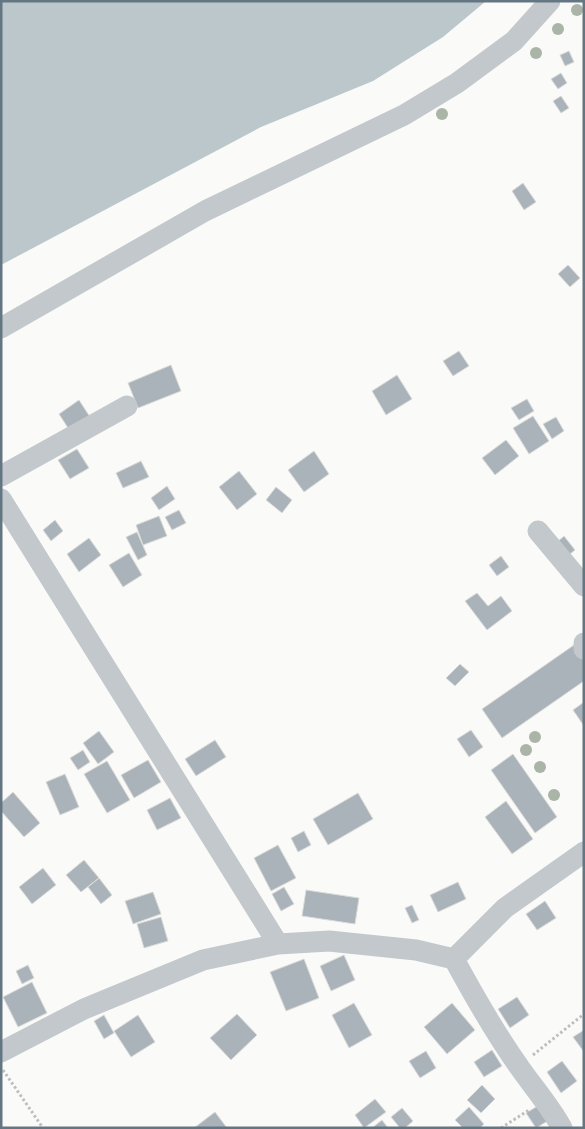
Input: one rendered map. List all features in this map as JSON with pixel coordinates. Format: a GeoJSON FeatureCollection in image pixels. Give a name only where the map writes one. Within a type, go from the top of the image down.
{"type":"FeatureCollection","features":[{"type":"Feature","properties":{"kind":"street"},"geometry":{"type":"LineString","coordinates":[[1,328],[205,212],[404,115],[458,83],[514,42],[550,1]]}},
{"type":"Feature","properties":{"kind":"street"},"geometry":{"type":"LineString","coordinates":[[1,476],[127,406]]}},
{"type":"Feature","properties":{"kind":"street"},"geometry":{"type":"LineString","coordinates":[[1,499],[278,944]]}},
{"type":"Feature","properties":{"kind":"street"},"geometry":{"type":"LineString","coordinates":[[538,532],[584,586]]}},
{"type":"Feature","properties":{"kind":"street"},"geometry":{"type":"LineString","coordinates":[[584,643],[584,649]]}},
{"type":"Feature","properties":{"kind":"street"},"geometry":{"type":"LineString","coordinates":[[454,959],[505,908],[584,852]]}},
{"type":"Feature","properties":{"kind":"street"},"geometry":{"type":"LineString","coordinates":[[1,1052],[84,1009],[203,960],[278,944],[330,941],[416,950],[454,959],[475,1000],[519,1067],[552,1110],[562,1128]]}},
{"type":"Feature","properties":{"kind":"path"},"geometry":{"type":"LineString","coordinates":[[519,1067],[584,1014]]}},
{"type":"Feature","properties":{"kind":"path"},"geometry":{"type":"LineString","coordinates":[[1,1067],[43,1128]]}},
{"type":"Feature","properties":{"kind":"path"},"geometry":{"type":"LineString","coordinates":[[501,1128],[544,1100]]}},
{"type":"Feature","properties":{"kind":"shaded area"},"geometry":{"type":"Polygon","coordinates":[[[1,1],[486,1],[443,37],[373,81],[261,127],[1,265],[1,1]]]}},
{"type":"Feature","properties":{"kind":"building"},"geometry":{"type":"Polygon","coordinates":[[[569,51],[574,62],[565,66],[560,55],[569,51]]]}},
{"type":"Feature","properties":{"kind":"building"},"geometry":{"type":"Polygon","coordinates":[[[561,73],[567,83],[558,89],[551,79],[561,73]]]}},
{"type":"Feature","properties":{"kind":"building"},"geometry":{"type":"Polygon","coordinates":[[[561,96],[569,108],[561,113],[553,101],[561,96]]]}},
{"type":"Feature","properties":{"kind":"building"},"geometry":{"type":"Polygon","coordinates":[[[523,183],[536,202],[524,210],[512,191],[523,183]]]}},
{"type":"Feature","properties":{"kind":"building"},"geometry":{"type":"Polygon","coordinates":[[[568,265],[580,278],[570,287],[558,274],[568,265]]]}},
{"type":"Feature","properties":{"kind":"building"},"geometry":{"type":"Polygon","coordinates":[[[459,351],[469,366],[453,376],[443,361],[459,351]]]}},
{"type":"Feature","properties":{"kind":"building"},"geometry":{"type":"Polygon","coordinates":[[[171,365],[181,391],[138,408],[128,383],[171,365]]]}},
{"type":"Feature","properties":{"kind":"building"},"geometry":{"type":"Polygon","coordinates":[[[397,375],[412,399],[386,415],[372,391],[397,375]]]}},
{"type":"Feature","properties":{"kind":"building"},"geometry":{"type":"Polygon","coordinates":[[[527,399],[534,411],[519,420],[511,408],[527,399]]]}},
{"type":"Feature","properties":{"kind":"building"},"geometry":{"type":"Polygon","coordinates":[[[79,400],[90,417],[70,431],[59,414],[79,400]]]}},
{"type":"Feature","properties":{"kind":"building"},"geometry":{"type":"Polygon","coordinates":[[[533,416],[549,441],[529,454],[513,428],[533,416]]]}},
{"type":"Feature","properties":{"kind":"building"},"geometry":{"type":"Polygon","coordinates":[[[556,417],[564,431],[552,439],[543,424],[556,417]]]}},
{"type":"Feature","properties":{"kind":"building"},"geometry":{"type":"Polygon","coordinates":[[[506,440],[519,456],[495,475],[482,458],[506,440]]]}},
{"type":"Feature","properties":{"kind":"building"},"geometry":{"type":"Polygon","coordinates":[[[77,449],[89,468],[70,479],[58,460],[77,449]]]}},
{"type":"Feature","properties":{"kind":"building"},"geometry":{"type":"Polygon","coordinates":[[[314,451],[329,474],[304,492],[288,470],[314,451]]]}},
{"type":"Feature","properties":{"kind":"building"},"geometry":{"type":"Polygon","coordinates":[[[141,461],[149,477],[123,488],[116,473],[141,461]]]}},
{"type":"Feature","properties":{"kind":"building"},"geometry":{"type":"Polygon","coordinates":[[[239,471],[257,494],[237,510],[219,487],[239,471]]]}},
{"type":"Feature","properties":{"kind":"building"},"geometry":{"type":"Polygon","coordinates":[[[167,486],[175,499],[159,510],[151,498],[167,486]]]}},
{"type":"Feature","properties":{"kind":"building"},"geometry":{"type":"Polygon","coordinates":[[[276,487],[292,500],[282,513],[266,500],[276,487]]]}},
{"type":"Feature","properties":{"kind":"building"},"geometry":{"type":"Polygon","coordinates":[[[179,510],[186,523],[172,530],[165,517],[179,510]]]}},
{"type":"Feature","properties":{"kind":"building"},"geometry":{"type":"Polygon","coordinates":[[[159,516],[167,536],[143,545],[136,525],[159,516]]]}},
{"type":"Feature","properties":{"kind":"building"},"geometry":{"type":"Polygon","coordinates":[[[55,520],[63,531],[51,541],[43,530],[55,520]]]}},
{"type":"Feature","properties":{"kind":"building"},"geometry":{"type":"Polygon","coordinates":[[[137,532],[147,555],[138,560],[126,537],[137,532]]]}},
{"type":"Feature","properties":{"kind":"building"},"geometry":{"type":"Polygon","coordinates":[[[564,536],[575,550],[565,558],[555,544],[564,536]]]}},
{"type":"Feature","properties":{"kind":"building"},"geometry":{"type":"Polygon","coordinates":[[[89,538],[101,555],[79,572],[67,554],[89,538]]]}},
{"type":"Feature","properties":{"kind":"building"},"geometry":{"type":"Polygon","coordinates":[[[129,553],[142,575],[123,587],[109,565],[129,553]]]}},
{"type":"Feature","properties":{"kind":"building"},"geometry":{"type":"Polygon","coordinates":[[[501,556],[509,567],[497,576],[489,565],[501,556]]]}},
{"type":"Feature","properties":{"kind":"building"},"geometry":{"type":"Polygon","coordinates":[[[477,593],[488,606],[501,596],[512,611],[487,630],[465,601],[477,593]]]}},
{"type":"Feature","properties":{"kind":"building"},"geometry":{"type":"Polygon","coordinates":[[[574,645],[584,660],[584,681],[502,738],[482,709],[574,645]]]}},
{"type":"Feature","properties":{"kind":"building"},"geometry":{"type":"Polygon","coordinates":[[[460,664],[469,672],[455,686],[446,678],[460,664]]]}},
{"type":"Feature","properties":{"kind":"building"},"geometry":{"type":"Polygon","coordinates":[[[584,702],[584,726],[573,710],[584,702]]]}},
{"type":"Feature","properties":{"kind":"building"},"geometry":{"type":"Polygon","coordinates":[[[471,730],[483,747],[469,757],[457,739],[471,730]]]}},
{"type":"Feature","properties":{"kind":"building"},"geometry":{"type":"Polygon","coordinates":[[[99,731],[114,752],[98,764],[83,743],[99,731]]]}},
{"type":"Feature","properties":{"kind":"building"},"geometry":{"type":"Polygon","coordinates":[[[215,740],[226,757],[196,776],[185,759],[215,740]]]}},
{"type":"Feature","properties":{"kind":"building"},"geometry":{"type":"Polygon","coordinates":[[[83,750],[90,762],[78,770],[70,758],[83,750]]]}},
{"type":"Feature","properties":{"kind":"building"},"geometry":{"type":"Polygon","coordinates":[[[513,754],[557,817],[535,833],[491,770],[513,754]]]}},
{"type":"Feature","properties":{"kind":"building"},"geometry":{"type":"Polygon","coordinates":[[[148,760],[161,782],[134,798],[121,775],[148,760]]]}},
{"type":"Feature","properties":{"kind":"building"},"geometry":{"type":"Polygon","coordinates":[[[107,761],[130,800],[107,813],[84,774],[107,761]]]}},
{"type":"Feature","properties":{"kind":"building"},"geometry":{"type":"Polygon","coordinates":[[[65,774],[79,807],[60,815],[46,782],[65,774]]]}},
{"type":"Feature","properties":{"kind":"building"},"geometry":{"type":"Polygon","coordinates":[[[13,792],[40,823],[24,837],[1,811],[1,803],[13,792]]]}},
{"type":"Feature","properties":{"kind":"building"},"geometry":{"type":"Polygon","coordinates":[[[358,793],[373,819],[328,845],[313,819],[358,793]]]}},
{"type":"Feature","properties":{"kind":"building"},"geometry":{"type":"Polygon","coordinates":[[[170,798],[181,818],[157,830],[147,810],[170,798]]]}},
{"type":"Feature","properties":{"kind":"building"},"geometry":{"type":"Polygon","coordinates":[[[506,801],[533,839],[512,854],[485,817],[506,801]]]}},
{"type":"Feature","properties":{"kind":"building"},"geometry":{"type":"Polygon","coordinates":[[[304,831],[311,845],[298,852],[291,838],[304,831]]]}},
{"type":"Feature","properties":{"kind":"building"},"geometry":{"type":"Polygon","coordinates":[[[278,845],[296,878],[271,891],[254,858],[278,845]]]}},
{"type":"Feature","properties":{"kind":"building"},"geometry":{"type":"Polygon","coordinates":[[[84,860],[99,878],[81,892],[66,875],[84,860]]]}},
{"type":"Feature","properties":{"kind":"building"},"geometry":{"type":"Polygon","coordinates":[[[43,868],[56,885],[32,904],[19,887],[43,868]]]}},
{"type":"Feature","properties":{"kind":"building"},"geometry":{"type":"Polygon","coordinates":[[[99,878],[112,895],[101,904],[88,887],[99,878]]]}},
{"type":"Feature","properties":{"kind":"building"},"geometry":{"type":"Polygon","coordinates":[[[458,882],[466,899],[438,912],[430,895],[458,882]]]}},
{"type":"Feature","properties":{"kind":"building"},"geometry":{"type":"Polygon","coordinates":[[[284,887],[294,904],[281,911],[272,894],[284,887]]]}},
{"type":"Feature","properties":{"kind":"building"},"geometry":{"type":"Polygon","coordinates":[[[306,890],[359,898],[355,924],[302,916],[306,890]]]}},
{"type":"Feature","properties":{"kind":"building"},"geometry":{"type":"Polygon","coordinates":[[[153,892],[161,914],[133,924],[125,901],[153,892]]]}},
{"type":"Feature","properties":{"kind":"building"},"geometry":{"type":"Polygon","coordinates":[[[545,901],[556,918],[537,930],[526,914],[545,901]]]}},
{"type":"Feature","properties":{"kind":"building"},"geometry":{"type":"Polygon","coordinates":[[[412,905],[419,920],[412,923],[405,908],[412,905]]]}},
{"type":"Feature","properties":{"kind":"building"},"geometry":{"type":"Polygon","coordinates":[[[161,917],[168,941],[144,948],[137,924],[161,917]]]}},
{"type":"Feature","properties":{"kind":"building"},"geometry":{"type":"Polygon","coordinates":[[[344,955],[355,980],[331,991],[320,966],[344,955]]]}},
{"type":"Feature","properties":{"kind":"building"},"geometry":{"type":"Polygon","coordinates":[[[304,959],[319,998],[286,1011],[270,972],[304,959]]]}},
{"type":"Feature","properties":{"kind":"building"},"geometry":{"type":"Polygon","coordinates":[[[28,965],[34,978],[22,984],[16,971],[28,965]]]}},
{"type":"Feature","properties":{"kind":"building"},"geometry":{"type":"Polygon","coordinates":[[[32,982],[47,1013],[18,1027],[3,997],[32,982]]]}},
{"type":"Feature","properties":{"kind":"building"},"geometry":{"type":"Polygon","coordinates":[[[517,997],[529,1015],[510,1028],[498,1009],[517,997]]]}},
{"type":"Feature","properties":{"kind":"building"},"geometry":{"type":"Polygon","coordinates":[[[354,1003],[372,1035],[349,1048],[332,1015],[354,1003]]]}},
{"type":"Feature","properties":{"kind":"building"},"geometry":{"type":"Polygon","coordinates":[[[452,1003],[475,1030],[447,1054],[424,1027],[452,1003]]]}},
{"type":"Feature","properties":{"kind":"building"},"geometry":{"type":"Polygon","coordinates":[[[237,1014],[257,1035],[231,1060],[210,1038],[237,1014]]]}},
{"type":"Feature","properties":{"kind":"building"},"geometry":{"type":"Polygon","coordinates":[[[104,1015],[114,1033],[104,1039],[94,1021],[104,1015]]]}},
{"type":"Feature","properties":{"kind":"building"},"geometry":{"type":"Polygon","coordinates":[[[138,1015],[155,1042],[131,1057],[114,1031],[138,1015]]]}},
{"type":"Feature","properties":{"kind":"building"},"geometry":{"type":"Polygon","coordinates":[[[584,1030],[584,1052],[573,1037],[584,1030]]]}},
{"type":"Feature","properties":{"kind":"building"},"geometry":{"type":"Polygon","coordinates":[[[492,1050],[502,1066],[484,1077],[474,1062],[492,1050]]]}},
{"type":"Feature","properties":{"kind":"building"},"geometry":{"type":"Polygon","coordinates":[[[426,1051],[436,1068],[420,1078],[409,1061],[426,1051]]]}},
{"type":"Feature","properties":{"kind":"building"},"geometry":{"type":"Polygon","coordinates":[[[562,1061],[577,1081],[561,1093],[547,1072],[562,1061]]]}},
{"type":"Feature","properties":{"kind":"building"},"geometry":{"type":"Polygon","coordinates":[[[482,1085],[495,1099],[481,1113],[467,1100],[482,1085]]]}},
{"type":"Feature","properties":{"kind":"building"},"geometry":{"type":"Polygon","coordinates":[[[375,1099],[386,1112],[364,1128],[355,1115],[375,1099]]]}},
{"type":"Feature","properties":{"kind":"building"},"geometry":{"type":"Polygon","coordinates":[[[541,1104],[551,1119],[536,1128],[526,1113],[541,1104]]]}},
{"type":"Feature","properties":{"kind":"building"},"geometry":{"type":"Polygon","coordinates":[[[469,1107],[484,1124],[480,1128],[463,1128],[455,1120],[469,1107]]]}},
{"type":"Feature","properties":{"kind":"building"},"geometry":{"type":"Polygon","coordinates":[[[402,1108],[413,1121],[405,1128],[400,1128],[391,1117],[402,1108]]]}},
{"type":"Feature","properties":{"kind":"building"},"geometry":{"type":"Polygon","coordinates":[[[215,1112],[227,1128],[194,1128],[215,1112]]]}},
{"type":"Feature","properties":{"kind":"building"},"geometry":{"type":"Polygon","coordinates":[[[382,1120],[388,1128],[372,1128],[382,1120]]]}}]}
